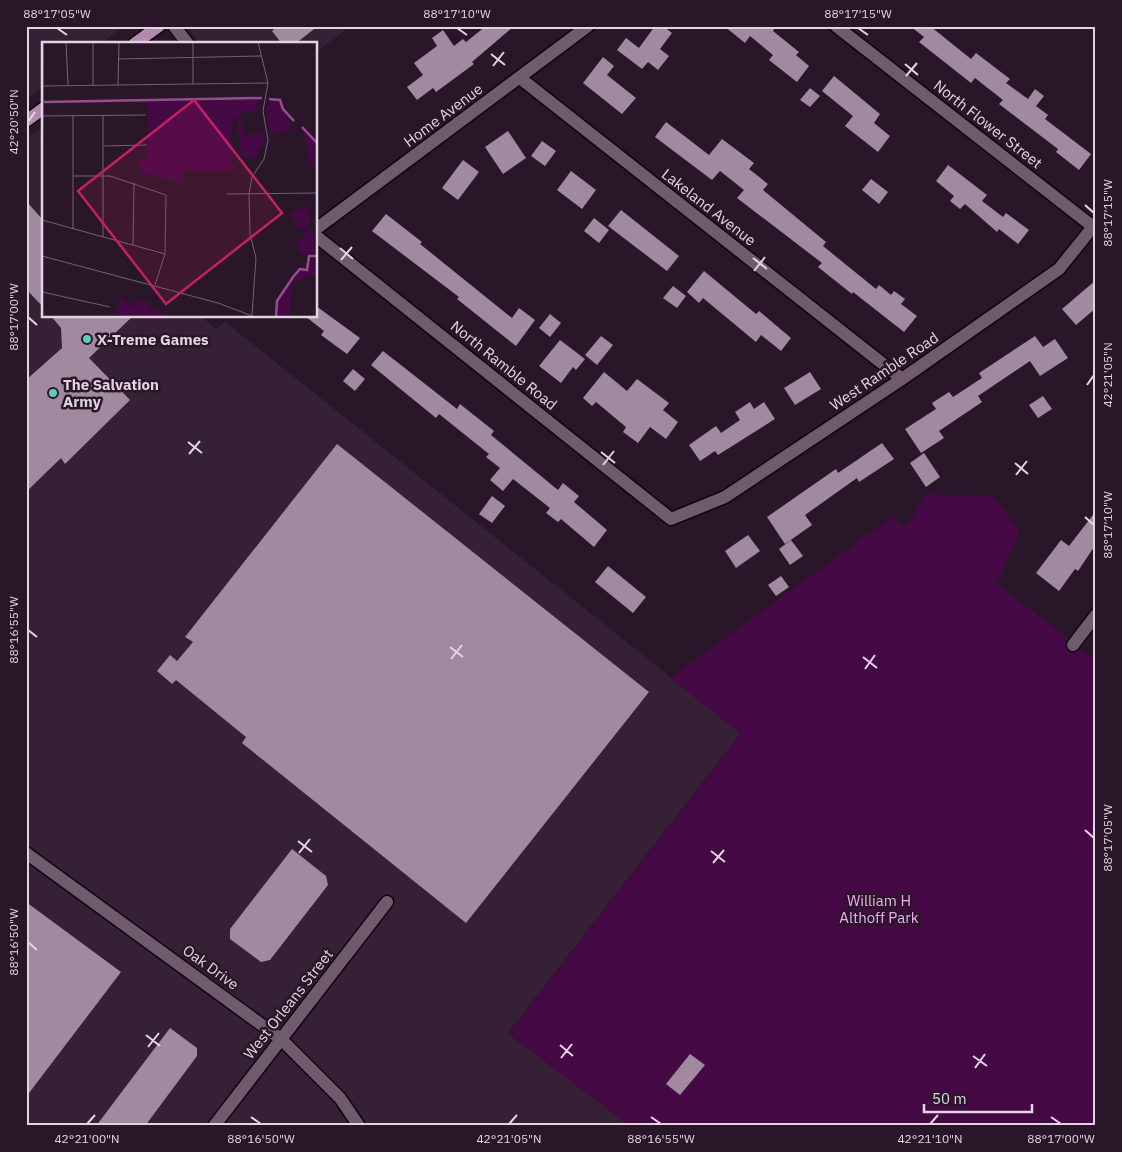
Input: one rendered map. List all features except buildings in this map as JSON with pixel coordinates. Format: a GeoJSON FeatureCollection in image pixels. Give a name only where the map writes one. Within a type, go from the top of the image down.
{"type":"FeatureCollection","features":[{"type":"Feature","properties":{"kind":"main road"},"geometry":{"type":"LineString","coordinates":[[137,42],[159,26]]}},
{"type":"Feature","properties":{"kind":"main road"},"geometry":{"type":"LineString","coordinates":[[26,121],[42,109]]}},
{"type":"Feature","properties":{"kind":"street"},"geometry":{"type":"LineString","coordinates":[[174,26],[186,42]]}},
{"type":"Feature","properties":{"kind":"street","name":"Home Avenue"},"geometry":{"type":"LineString","coordinates":[[318,228],[588,26]]}},
{"type":"Feature","properties":{"kind":"street","name":"North Flower Street"},"geometry":{"type":"LineString","coordinates":[[836,26],[1095,226]]}},
{"type":"Feature","properties":{"kind":"street","name":"Lakeland Avenue"},"geometry":{"type":"LineString","coordinates":[[520,78],[902,379]]}},
{"type":"Feature","properties":{"kind":"street","name":"West Ramble Road"},"geometry":{"type":"LineString","coordinates":[[671,519],[725,497],[902,379],[1060,269],[1095,226]]}},
{"type":"Feature","properties":{"kind":"street","name":"North Ramble Road"},"geometry":{"type":"LineString","coordinates":[[318,238],[671,519]]}},
{"type":"Feature","properties":{"kind":"street"},"geometry":{"type":"LineString","coordinates":[[1073,645],[1096,615]]}},
{"type":"Feature","properties":{"kind":"street","name":"Oak Drive"},"geometry":{"type":"LineString","coordinates":[[26,853],[281,1039],[340,1098],[359,1126]]}},
{"type":"Feature","properties":{"kind":"street","name":"West Orleans Street"},"geometry":{"type":"LineString","coordinates":[[214,1126],[387,902]]}},
{"type":"Feature","properties":{"kind":"shaded area"},"geometry":{"type":"Polygon","coordinates":[[[26,26],[124,26],[103,42],[42,42],[42,87],[26,99],[26,26]]]}},
{"type":"Feature","properties":{"kind":"shaded area"},"geometry":{"type":"Polygon","coordinates":[[[190,26],[351,26],[318,51],[318,42],[198,42],[188,28],[190,26]]]}},
{"type":"Feature","properties":{"kind":"shaded area"},"geometry":{"type":"Polygon","coordinates":[[[42,127],[42,318],[203,318],[216,329],[225,322],[741,733],[508,1033],[630,1126],[26,1126],[26,138],[42,127]]]}},
{"type":"Feature","properties":{"kind":"green space","name":"William H Althoff Park"},"geometry":{"type":"Polygon","coordinates":[[[926,494],[995,497],[1019,531],[997,584],[1096,660],[1096,1126],[630,1126],[508,1034],[741,734],[670,678],[892,517],[906,528],[926,494]]]}},
{"type":"Feature","properties":{"kind":"place","name":"X-Treme Games"},"geometry":{"type":"Point","coordinates":[87,339]}},
{"type":"Feature","properties":{"kind":"place","name":"The Salvation Army"},"geometry":{"type":"Point","coordinates":[53,393]}}]}
